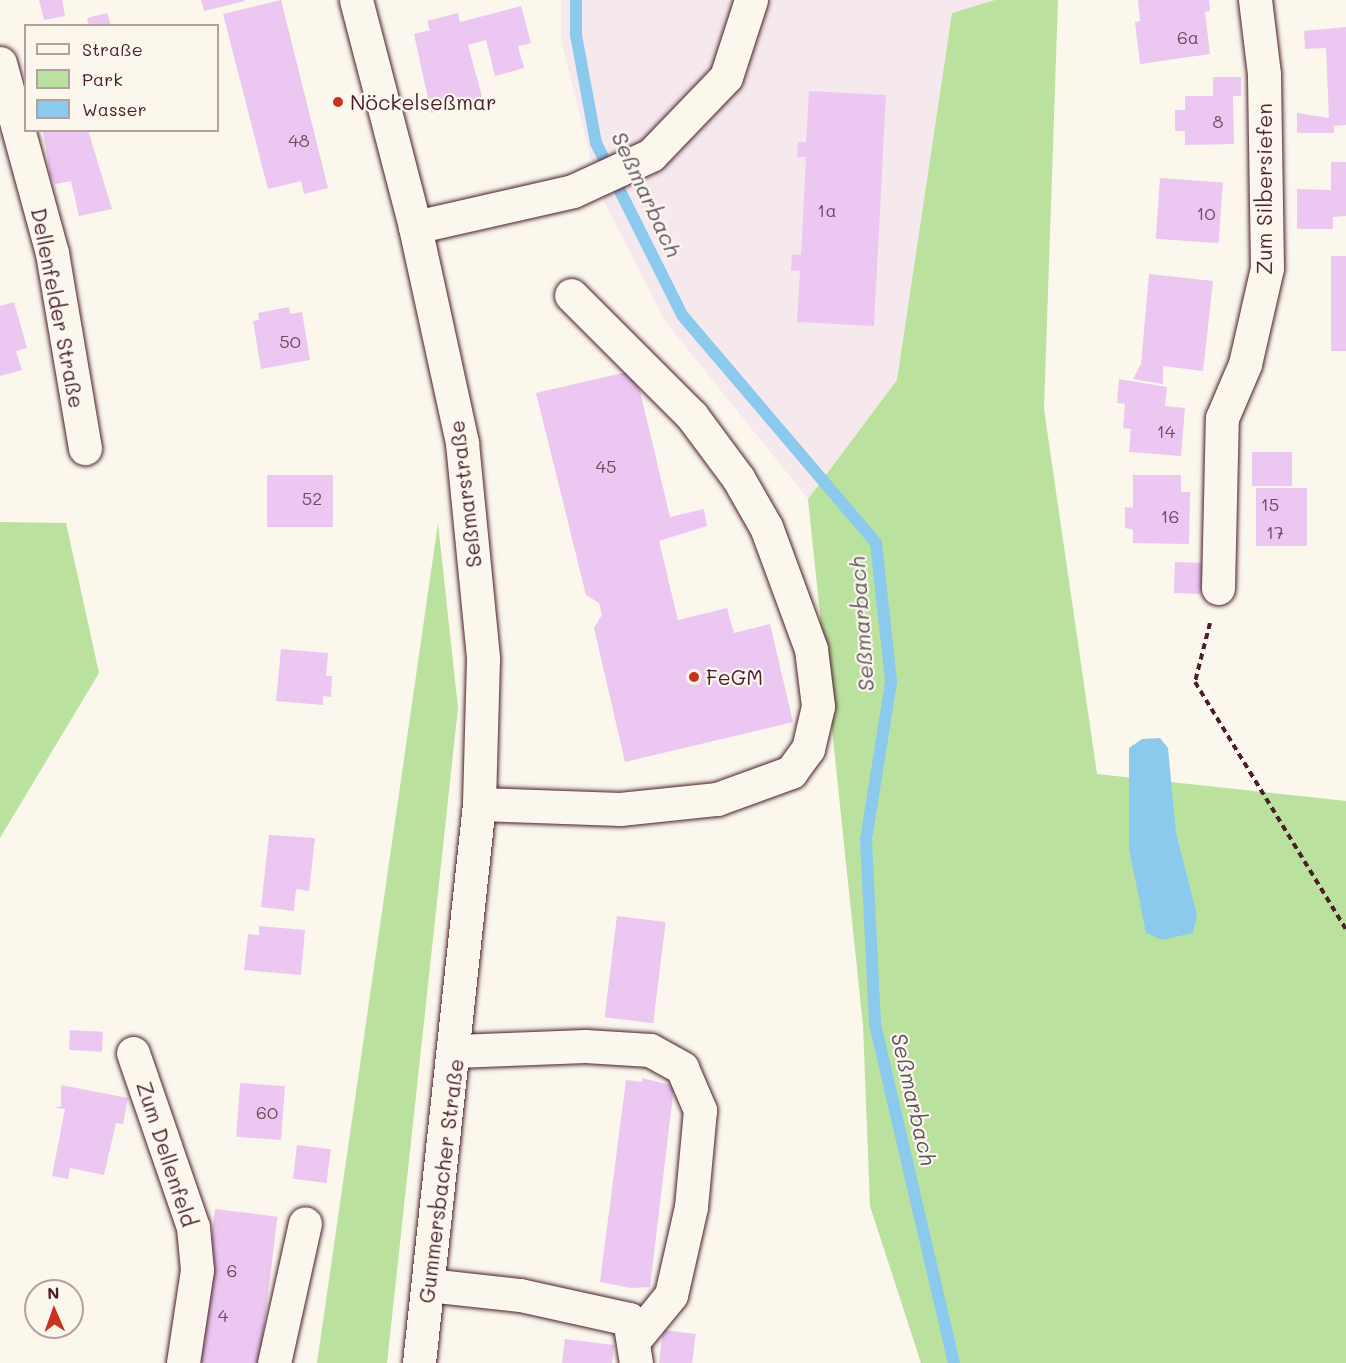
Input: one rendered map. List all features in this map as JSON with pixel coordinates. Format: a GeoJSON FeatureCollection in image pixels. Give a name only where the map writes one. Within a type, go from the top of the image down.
{"type":"FeatureCollection","features":[{"type":"Feature","properties":{"kind":"street","name":"Seßmarstraße"},"geometry":{"type":"LineString","coordinates":[[356,0],[415,227],[462,443],[483,659],[479,804],[461,998]]}},
{"type":"Feature","properties":{"kind":"street"},"geometry":{"type":"LineString","coordinates":[[415,227],[573,191],[651,155],[726,77],[751,0]]}},
{"type":"Feature","properties":{"kind":"street","name":"Zum Silbersiefen"},"geometry":{"type":"LineString","coordinates":[[1218,588],[1222,418],[1245,364],[1267,268],[1264,74],[1256,0]]}},
{"type":"Feature","properties":{"kind":"street","name":"Dellenfelder Straße"},"geometry":{"type":"LineString","coordinates":[[0,63],[52,253],[85,448]]}},
{"type":"Feature","properties":{"kind":"street"},"geometry":{"type":"LineString","coordinates":[[479,804],[620,809],[717,799],[791,772],[808,749],[818,705],[811,649],[766,527],[738,478],[692,416],[571,295]]}},
{"type":"Feature","properties":{"kind":"street","name":"Gummersbacher Straße"},"geometry":{"type":"LineString","coordinates":[[419,1363],[461,998]]}},
{"type":"Feature","properties":{"kind":"street"},"geometry":{"type":"LineString","coordinates":[[456,1051],[585,1046],[650,1050],[682,1068],[700,1110],[691,1207],[671,1294],[635,1351]]}},
{"type":"Feature","properties":{"kind":"street","name":"Zum Dellenfeld"},"geometry":{"type":"LineString","coordinates":[[133,1053],[193,1227],[197,1270],[183,1363]]}},
{"type":"Feature","properties":{"kind":"street"},"geometry":{"type":"LineString","coordinates":[[274,1363],[305,1223]]}},
{"type":"Feature","properties":{"kind":"street"},"geometry":{"type":"LineString","coordinates":[[428,1285],[520,1295],[629,1319],[635,1351]]}},
{"type":"Feature","properties":{"kind":"path"},"geometry":{"type":"LineString","coordinates":[[1218,588],[1195,682],[1346,929]]}},
{"type":"Feature","properties":{"kind":"shaded area"},"geometry":{"type":"Polygon","coordinates":[[[561,0],[995,0],[952,14],[897,380],[808,499],[665,321],[599,192],[561,40],[561,0]]]}},
{"type":"Feature","properties":{"kind":"green space"},"geometry":{"type":"Polygon","coordinates":[[[995,0],[1058,0],[1044,409],[1097,774],[1346,801],[1346,1363],[921,1363],[870,1206],[863,1026],[808,499],[897,380],[952,13],[995,0]]]}},
{"type":"Feature","properties":{"kind":"green space"},"geometry":{"type":"Polygon","coordinates":[[[0,522],[66,523],[99,673],[0,838],[0,522]]]}},
{"type":"Feature","properties":{"kind":"green space"},"geometry":{"type":"Polygon","coordinates":[[[438,523],[458,708],[387,1363],[317,1363],[438,523]]]}},
{"type":"Feature","properties":{"kind":"water"},"geometry":{"type":"Polygon","coordinates":[[[1160,738],[1168,748],[1176,833],[1197,915],[1193,933],[1162,940],[1146,933],[1129,849],[1129,748],[1142,739],[1160,738]]]}},
{"type":"Feature","properties":{"kind":"building"},"geometry":{"type":"Polygon","coordinates":[[[39,0],[62,0],[65,16],[44,20],[39,0]]]}},
{"type":"Feature","properties":{"kind":"building"},"geometry":{"type":"Polygon","coordinates":[[[201,0],[244,0],[245,1],[204,11],[201,0]]]}},
{"type":"Feature","properties":{"kind":"building"},"geometry":{"type":"Polygon","coordinates":[[[281,0],[328,188],[304,194],[301,181],[268,189],[223,14],[281,0]]]}},
{"type":"Feature","properties":{"kind":"building"},"geometry":{"type":"Polygon","coordinates":[[[1138,0],[1209,0],[1210,11],[1205,12],[1210,54],[1140,64],[1135,22],[1140,21],[1138,0]]]}},
{"type":"Feature","properties":{"kind":"building"},"geometry":{"type":"Polygon","coordinates":[[[521,6],[531,43],[518,46],[524,68],[495,76],[486,40],[468,45],[483,100],[431,113],[414,34],[430,30],[427,21],[458,13],[460,22],[521,6]]]}},
{"type":"Feature","properties":{"kind":"building"},"geometry":{"type":"Polygon","coordinates":[[[107,13],[110,24],[88,24],[87,18],[107,13]]]}},
{"type":"Feature","properties":{"kind":"building"},"geometry":{"type":"Polygon","coordinates":[[[1346,27],[1346,125],[1334,126],[1334,133],[1297,133],[1297,113],[1329,118],[1326,48],[1305,49],[1304,31],[1346,27]]]}},
{"type":"Feature","properties":{"kind":"building"},"geometry":{"type":"Polygon","coordinates":[[[1213,77],[1241,77],[1241,96],[1233,96],[1234,144],[1185,145],[1185,131],[1175,131],[1175,110],[1185,110],[1185,96],[1213,96],[1213,77]]]}},
{"type":"Feature","properties":{"kind":"building"},"geometry":{"type":"Polygon","coordinates":[[[809,91],[886,95],[874,326],[797,322],[800,271],[791,270],[792,254],[801,255],[806,157],[797,157],[798,142],[806,142],[809,91]]]}},
{"type":"Feature","properties":{"kind":"building"},"geometry":{"type":"Polygon","coordinates":[[[43,132],[89,132],[112,209],[79,216],[71,181],[55,184],[50,174],[43,132]]]}},
{"type":"Feature","properties":{"kind":"building"},"geometry":{"type":"Polygon","coordinates":[[[1331,162],[1346,162],[1346,216],[1333,217],[1333,229],[1297,229],[1297,189],[1331,190],[1331,162]]]}},
{"type":"Feature","properties":{"kind":"building"},"geometry":{"type":"Polygon","coordinates":[[[1160,178],[1223,182],[1219,243],[1156,239],[1160,178]]]}},
{"type":"Feature","properties":{"kind":"building"},"geometry":{"type":"Polygon","coordinates":[[[1331,256],[1346,256],[1346,351],[1331,351],[1331,256]]]}},
{"type":"Feature","properties":{"kind":"building"},"geometry":{"type":"Polygon","coordinates":[[[1149,274],[1213,281],[1203,371],[1163,366],[1163,384],[1133,379],[1141,364],[1149,274]]]}},
{"type":"Feature","properties":{"kind":"building"},"geometry":{"type":"Polygon","coordinates":[[[14,302],[27,348],[16,351],[22,370],[0,376],[0,306],[14,302]]]}},
{"type":"Feature","properties":{"kind":"building"},"geometry":{"type":"Polygon","coordinates":[[[289,307],[290,314],[302,312],[310,360],[261,369],[253,321],[259,320],[258,313],[289,307]]]}},
{"type":"Feature","properties":{"kind":"building","name":"FeGM"},"geometry":{"type":"Polygon","coordinates":[[[635,370],[670,517],[704,509],[707,526],[659,541],[678,620],[727,608],[734,633],[770,624],[793,722],[625,762],[594,628],[602,615],[599,603],[586,595],[536,393],[635,370]]]}},
{"type":"Feature","properties":{"kind":"building"},"geometry":{"type":"Polygon","coordinates":[[[1119,379],[1167,387],[1165,406],[1185,408],[1181,456],[1129,452],[1131,429],[1123,428],[1125,404],[1117,403],[1119,379]]]}},
{"type":"Feature","properties":{"kind":"building"},"geometry":{"type":"Polygon","coordinates":[[[1252,452],[1292,452],[1292,486],[1252,486],[1252,452]]]}},
{"type":"Feature","properties":{"kind":"building"},"geometry":{"type":"Polygon","coordinates":[[[267,475],[333,475],[333,527],[267,527],[267,475]]]}},
{"type":"Feature","properties":{"kind":"building"},"geometry":{"type":"Polygon","coordinates":[[[1133,475],[1181,475],[1181,492],[1190,492],[1189,544],[1133,543],[1133,530],[1125,528],[1125,507],[1133,508],[1133,475]]]}},
{"type":"Feature","properties":{"kind":"building"},"geometry":{"type":"Polygon","coordinates":[[[1256,488],[1307,488],[1307,546],[1256,546],[1256,488]]]}},
{"type":"Feature","properties":{"kind":"building"},"geometry":{"type":"Polygon","coordinates":[[[1175,562],[1202,563],[1201,594],[1174,593],[1175,562]]]}},
{"type":"Feature","properties":{"kind":"building"},"geometry":{"type":"Polygon","coordinates":[[[281,649],[328,653],[326,676],[332,676],[331,697],[323,696],[323,705],[276,701],[281,649]]]}},
{"type":"Feature","properties":{"kind":"building"},"geometry":{"type":"Polygon","coordinates":[[[269,835],[315,838],[309,891],[296,889],[294,911],[261,907],[269,835]]]}},
{"type":"Feature","properties":{"kind":"building"},"geometry":{"type":"Polygon","coordinates":[[[617,916],[666,922],[653,1023],[605,1017],[617,916]]]}},
{"type":"Feature","properties":{"kind":"building"},"geometry":{"type":"Polygon","coordinates":[[[259,926],[305,930],[301,975],[244,970],[248,934],[259,935],[259,926]]]}},
{"type":"Feature","properties":{"kind":"building"},"geometry":{"type":"Polygon","coordinates":[[[70,1030],[103,1032],[102,1052],[69,1050],[70,1030]]]}},
{"type":"Feature","properties":{"kind":"building"},"geometry":{"type":"Polygon","coordinates":[[[642,1078],[674,1086],[650,1287],[631,1288],[600,1282],[626,1080],[642,1082],[642,1078]]]}},
{"type":"Feature","properties":{"kind":"building"},"geometry":{"type":"Polygon","coordinates":[[[240,1083],[285,1086],[281,1140],[236,1137],[240,1083]]]}},
{"type":"Feature","properties":{"kind":"building"},"geometry":{"type":"Polygon","coordinates":[[[61,1085],[128,1098],[123,1124],[116,1123],[104,1175],[70,1168],[68,1179],[52,1176],[65,1109],[54,1108],[61,1106],[61,1085]]]}},
{"type":"Feature","properties":{"kind":"building"},"geometry":{"type":"Polygon","coordinates":[[[297,1145],[331,1149],[327,1183],[293,1179],[297,1145]]]}},
{"type":"Feature","properties":{"kind":"building"},"geometry":{"type":"Polygon","coordinates":[[[215,1209],[278,1217],[260,1363],[196,1362],[215,1209]]]}},
{"type":"Feature","properties":{"kind":"building"},"geometry":{"type":"Polygon","coordinates":[[[663,1330],[696,1334],[692,1363],[659,1363],[663,1330]]]}},
{"type":"Feature","properties":{"kind":"building"},"geometry":{"type":"Polygon","coordinates":[[[565,1339],[614,1345],[612,1363],[562,1363],[565,1339]]]}},
{"type":"Feature","properties":{"kind":"waterway","name":"Seßmarbach"},"geometry":{"type":"LineString","coordinates":[[576,0],[576,35],[596,143],[682,315],[876,543],[891,682],[866,839],[875,1024],[954,1363]]}},
{"type":"Feature","properties":{"kind":"place","name":"Nöckelseßmar"},"geometry":{"type":"Point","coordinates":[338,102]}},
{"type":"Feature","properties":{"kind":"place","name":"FeGM"},"geometry":{"type":"Point","coordinates":[694,677]}}]}
